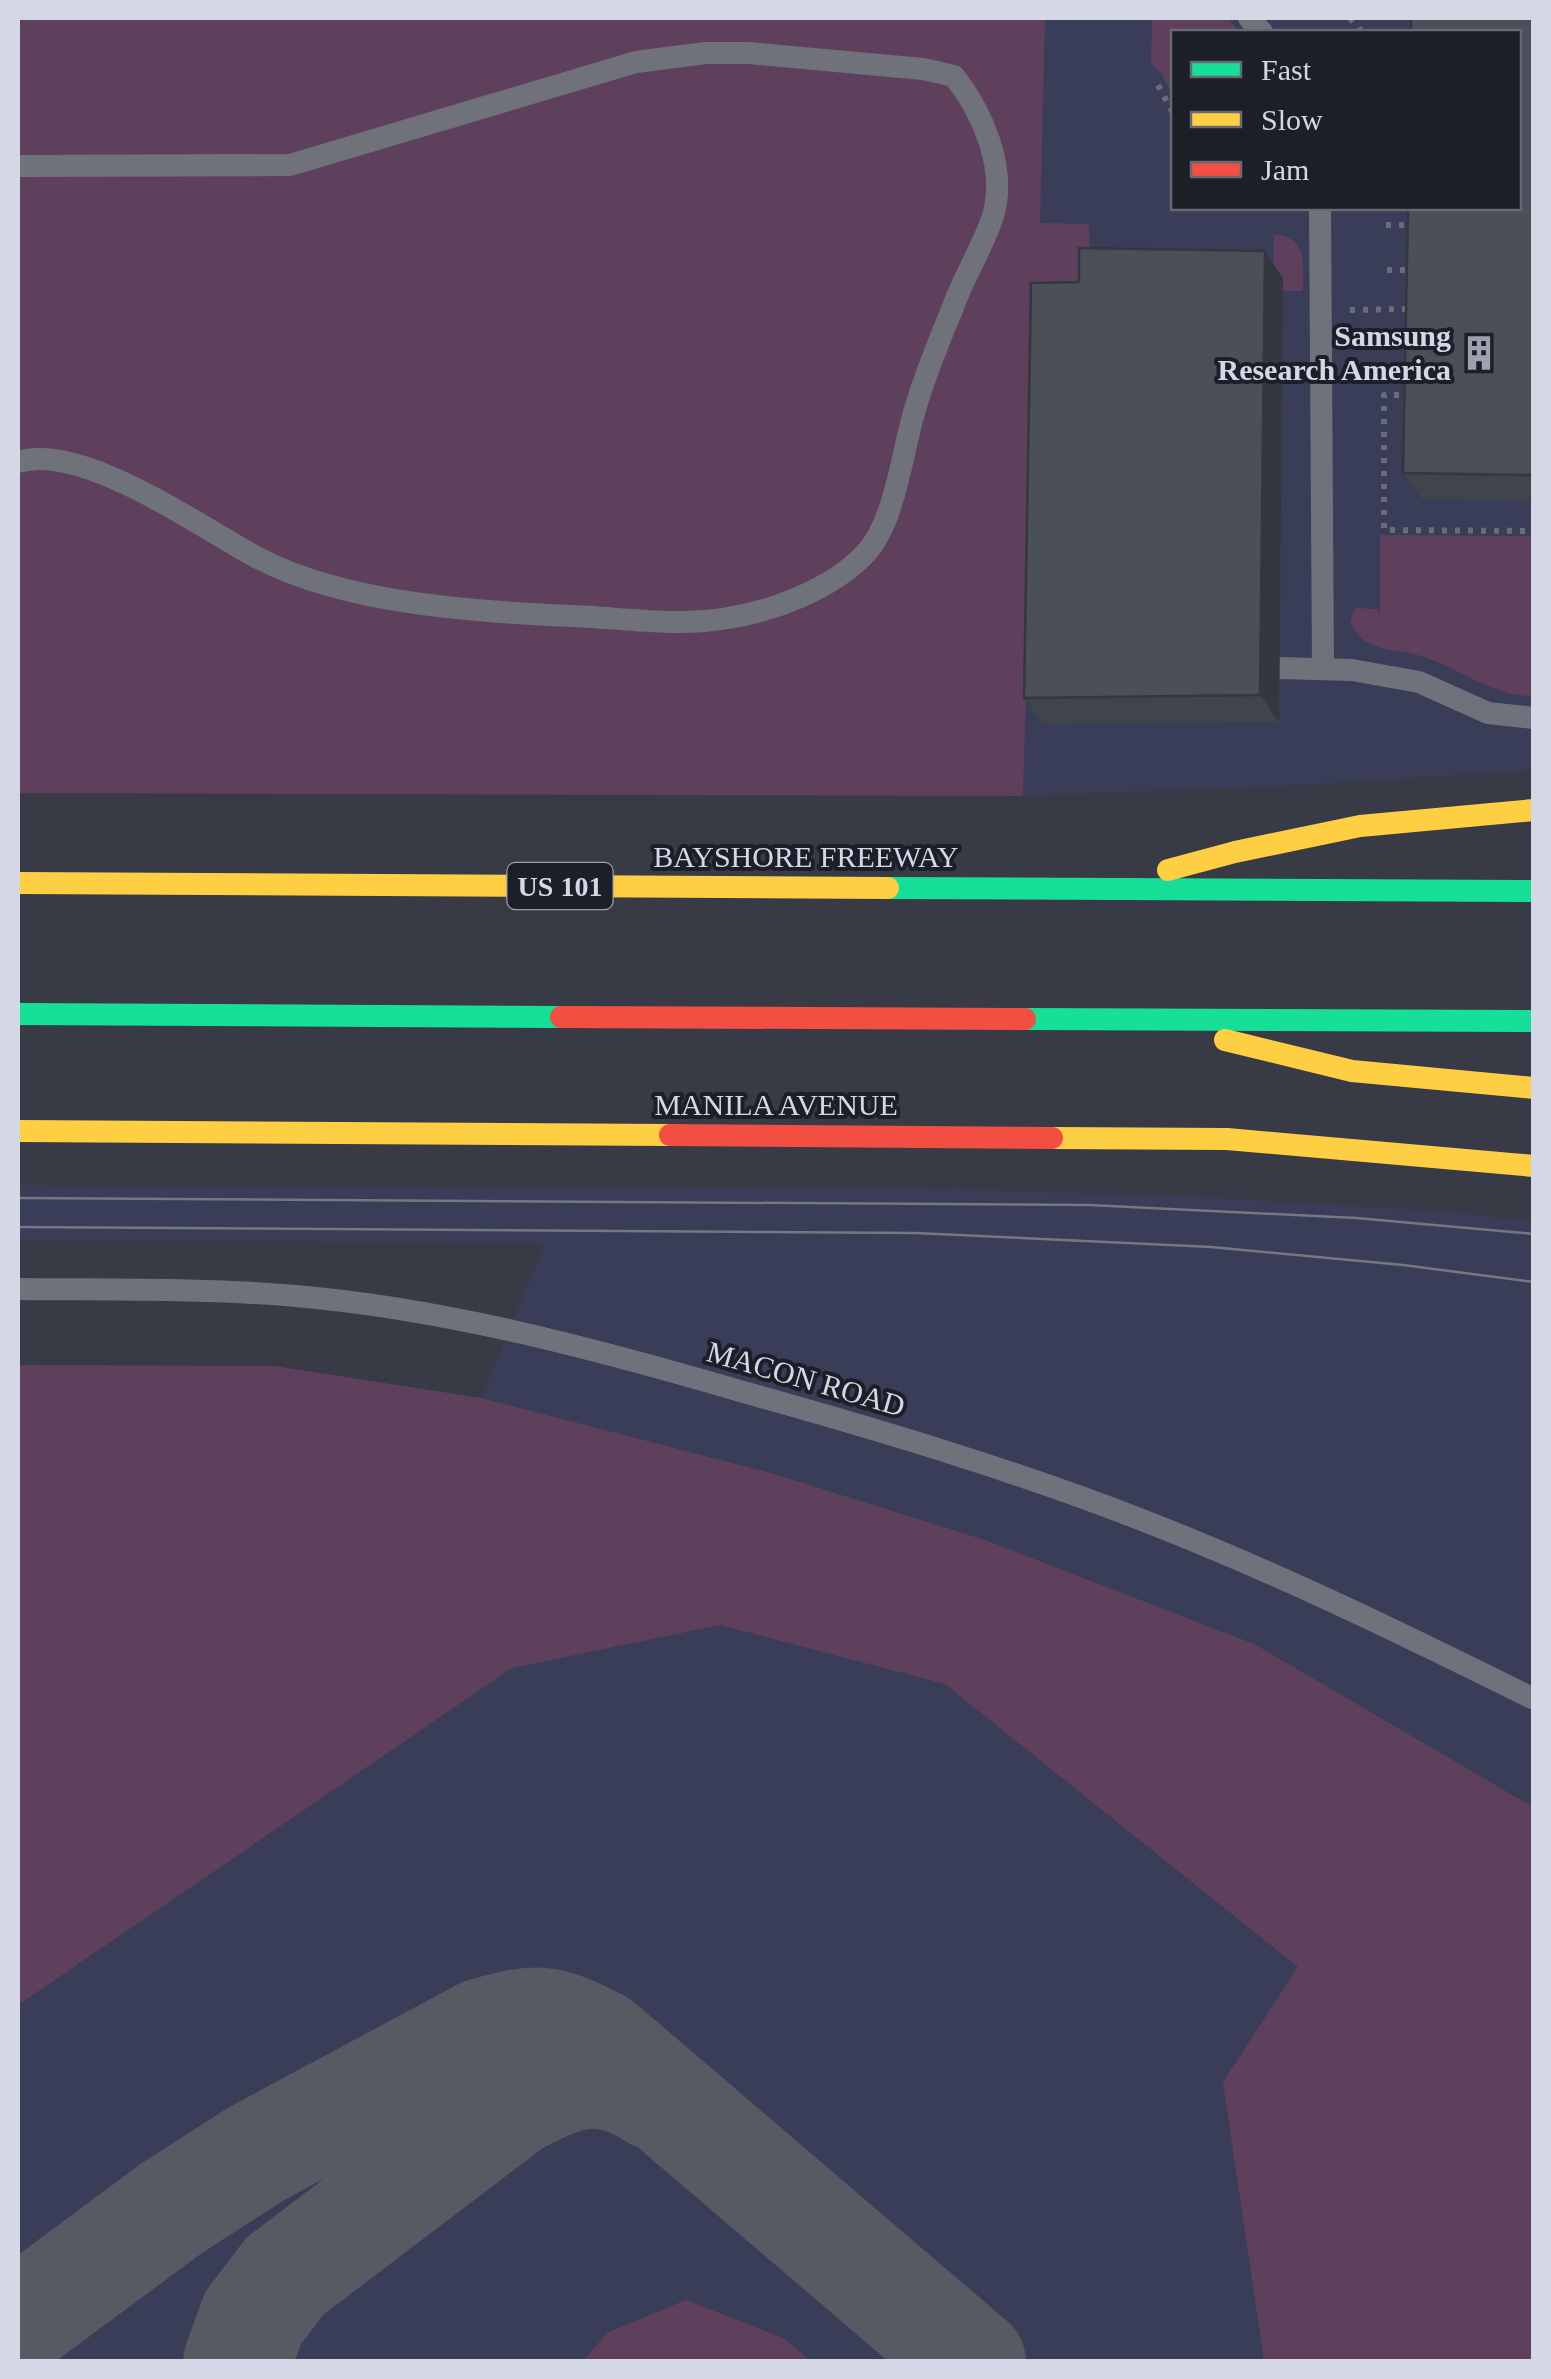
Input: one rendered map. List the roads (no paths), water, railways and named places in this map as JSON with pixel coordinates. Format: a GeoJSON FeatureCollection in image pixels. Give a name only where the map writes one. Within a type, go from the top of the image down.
{"type":"FeatureCollection","features":[{"type":"Feature","properties":{"kind":"main road"},"geometry":{"type":"LineString","coordinates":[[1102,888],[1235,852],[1360,826],[1534,810]]}},
{"type":"Feature","properties":{"kind":"main road","name":"BAYSHORE FREEWAY"},"geometry":{"type":"LineString","coordinates":[[18,883],[1534,892]]}},
{"type":"Feature","properties":{"kind":"main road"},"geometry":{"type":"LineString","coordinates":[[18,1014],[1534,1021]]}},
{"type":"Feature","properties":{"kind":"main road"},"geometry":{"type":"LineString","coordinates":[[1140,1018],[1352,1071],[1534,1088]]}},
{"type":"Feature","properties":{"kind":"main road","name":"MANILA AVENUE"},"geometry":{"type":"LineString","coordinates":[[18,1131],[1227,1139],[1534,1166]]}},
{"type":"Feature","properties":{"kind":"lane"},"geometry":{"type":"LineString","coordinates":[[18,166],[290,165],[636,62],[706,54],[749,54],[922,69],[954,76],[984,120],[997,183],[993,216],[916,404],[884,524],[866,553],[844,572],[770,608],[726,619],[658,621],[483,611],[348,590],[264,560],[106,474],[68,461],[32,458],[18,462]]}},
{"type":"Feature","properties":{"kind":"lane"},"geometry":{"type":"LineString","coordinates":[[1320,210],[1323,668]]}},
{"type":"Feature","properties":{"kind":"lane"},"geometry":{"type":"LineString","coordinates":[[1279,668],[1323,668],[1419,682],[1488,713],[1534,718]]}},
{"type":"Feature","properties":{"kind":"lane","name":"MACON ROAD"},"geometry":{"type":"LineString","coordinates":[[18,1289],[297,1296],[414,1312],[667,1370],[914,1441],[1142,1520],[1360,1614],[1534,1699]]}},
{"type":"Feature","properties":{"kind":"tram line"},"geometry":{"type":"LineString","coordinates":[[18,1198],[1089,1205],[1356,1218],[1534,1234]]}},
{"type":"Feature","properties":{"kind":"tram line"},"geometry":{"type":"LineString","coordinates":[[18,1227],[915,1233],[1211,1247],[1534,1282]]}},
{"type":"Feature","properties":{"kind":"place","name":"Samsung Research America"},"geometry":{"type":"Point","coordinates":[1479,353]}}]}
